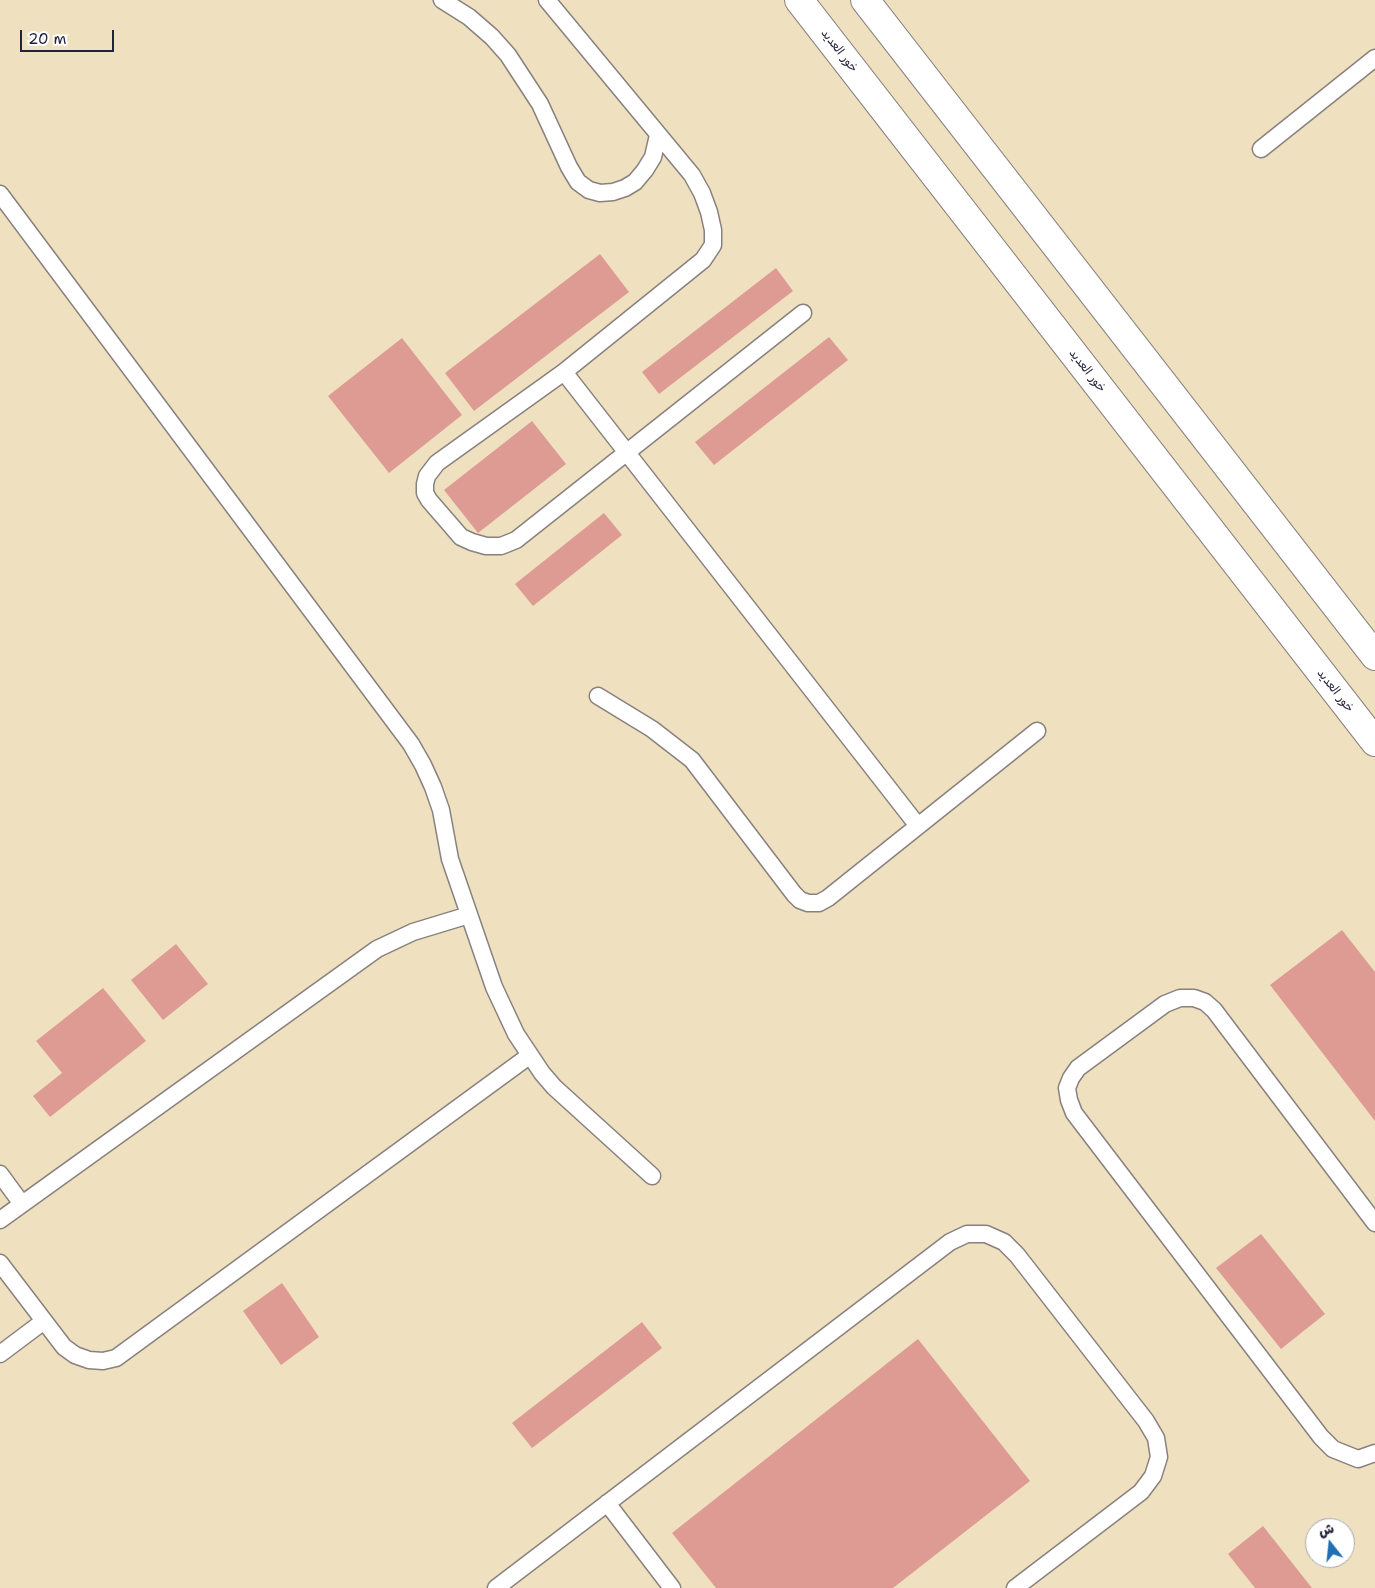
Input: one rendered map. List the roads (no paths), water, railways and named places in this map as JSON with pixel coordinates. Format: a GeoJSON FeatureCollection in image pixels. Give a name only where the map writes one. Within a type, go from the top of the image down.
{"type":"FeatureCollection","features":[{"type":"Feature","properties":{"kind":"street","name":"خور العديد"},"geometry":{"type":"LineString","coordinates":[[799,0],[1375,742]]}},
{"type":"Feature","properties":{"kind":"street"},"geometry":{"type":"LineString","coordinates":[[865,0],[1375,656]]}},
{"type":"Feature","properties":{"kind":"lane"},"geometry":{"type":"LineString","coordinates":[[442,0],[469,17],[492,37],[508,55],[540,104],[569,167],[578,182],[589,190],[600,193],[613,192],[636,182],[646,170],[653,157],[658,135]]}},
{"type":"Feature","properties":{"kind":"lane"},"geometry":{"type":"LineString","coordinates":[[547,0],[692,175],[702,193],[713,230],[713,246],[703,260],[564,372],[437,464],[427,476],[425,484],[425,493],[429,500],[462,536],[486,546],[501,546],[516,540],[803,313]]}},
{"type":"Feature","properties":{"kind":"lane"},"geometry":{"type":"LineString","coordinates":[[1261,149],[1375,58]]}},
{"type":"Feature","properties":{"kind":"lane"},"geometry":{"type":"LineString","coordinates":[[0,194],[411,744],[423,765],[441,810],[450,859],[504,1011],[529,1056],[554,1087],[652,1176]]}},
{"type":"Feature","properties":{"kind":"lane"},"geometry":{"type":"LineString","coordinates":[[564,372],[918,826]]}},
{"type":"Feature","properties":{"kind":"lane"},"geometry":{"type":"LineString","coordinates":[[598,696],[652,729],[692,760],[794,894],[800,900],[808,903],[819,903],[828,898],[1037,731]]}},
{"type":"Feature","properties":{"kind":"lane"},"geometry":{"type":"LineString","coordinates":[[0,1220],[377,949],[413,932],[469,914]]}},
{"type":"Feature","properties":{"kind":"lane"},"geometry":{"type":"LineString","coordinates":[[1375,1223],[1214,1010],[1205,1002],[1194,998],[1180,998],[1165,1004],[1078,1068],[1071,1078],[1068,1088],[1068,1100],[1074,1113],[1321,1437],[1333,1449],[1358,1459],[1375,1453]]}},
{"type":"Feature","properties":{"kind":"lane"},"geometry":{"type":"LineString","coordinates":[[0,1263],[64,1347],[76,1356],[89,1360],[102,1361],[116,1358],[529,1056]]}},
{"type":"Feature","properties":{"kind":"lane"},"geometry":{"type":"LineString","coordinates":[[0,1174],[22,1204]]}},
{"type":"Feature","properties":{"kind":"lane"},"geometry":{"type":"LineString","coordinates":[[496,1588],[950,1242],[967,1234],[986,1234],[1004,1242],[1018,1255],[1140,1414],[1156,1438],[1159,1457],[1153,1476],[1142,1492],[1016,1588]]}},
{"type":"Feature","properties":{"kind":"lane"},"geometry":{"type":"LineString","coordinates":[[0,1354],[44,1321]]}},
{"type":"Feature","properties":{"kind":"lane"},"geometry":{"type":"LineString","coordinates":[[607,1503],[672,1588]]}}]}
